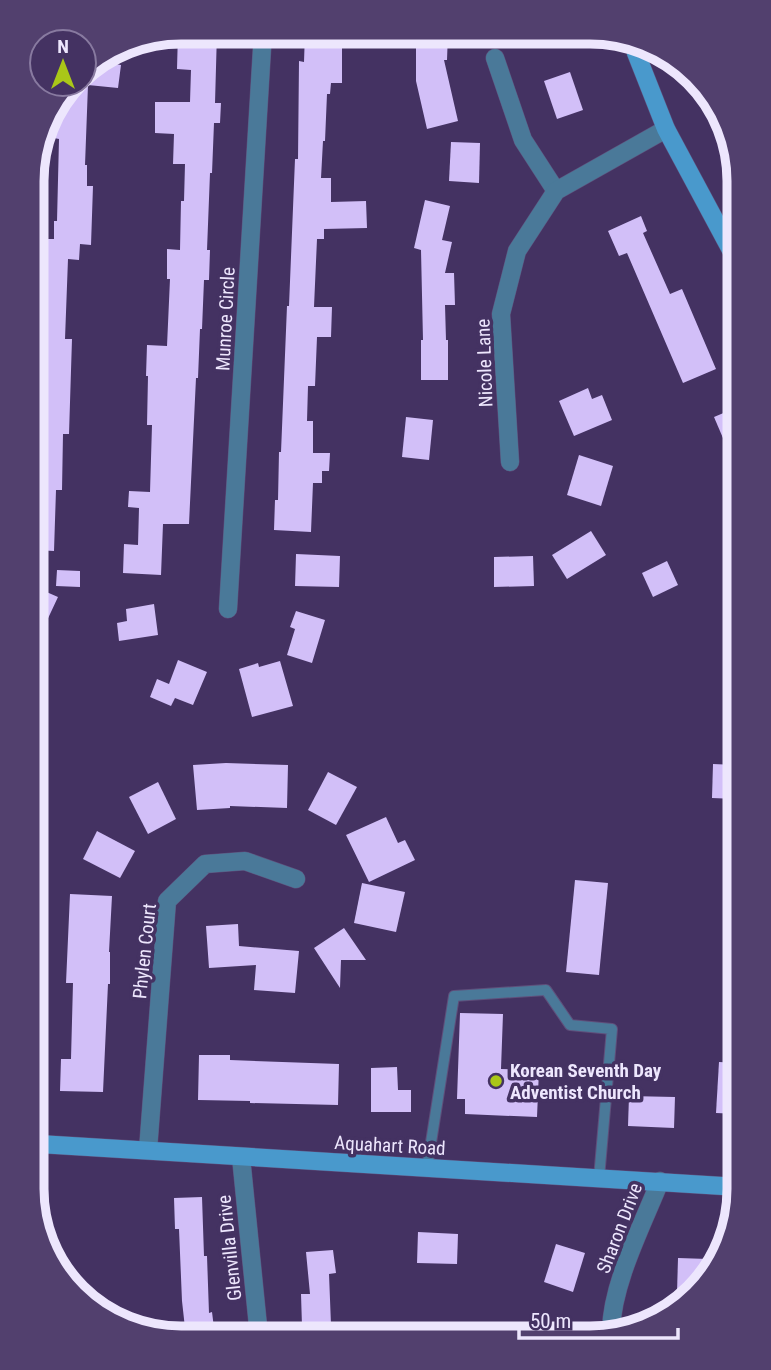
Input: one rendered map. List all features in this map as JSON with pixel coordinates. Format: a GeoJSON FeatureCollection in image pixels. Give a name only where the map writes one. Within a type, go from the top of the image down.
{"type":"FeatureCollection","features":[{"type":"Feature","properties":{"kind":"street","name":"Munroe Circle"},"geometry":{"type":"LineString","coordinates":[[228,609],[262,44]]}},
{"type":"Feature","properties":{"kind":"street"},"geometry":{"type":"LineString","coordinates":[[636,52],[666,129],[727,243]]}},
{"type":"Feature","properties":{"kind":"street"},"geometry":{"type":"LineString","coordinates":[[495,58],[523,140],[556,191]]}},
{"type":"Feature","properties":{"kind":"street","name":"Nicole Lane"},"geometry":{"type":"LineString","coordinates":[[510,462],[501,314],[517,251],[556,191],[666,129]]}},
{"type":"Feature","properties":{"kind":"street","name":"Phylen Court"},"geometry":{"type":"LineString","coordinates":[[148,1150],[167,901],[205,864],[245,861],[296,879]]}},
{"type":"Feature","properties":{"kind":"street","name":"Aquahart Road"},"geometry":{"type":"LineString","coordinates":[[44,1144],[727,1186]]}},
{"type":"Feature","properties":{"kind":"street","name":"Glenvilla Drive"},"geometry":{"type":"LineString","coordinates":[[241,1157],[258,1326]]}},
{"type":"Feature","properties":{"kind":"street","name":"Sharon Drive"},"geometry":{"type":"LineString","coordinates":[[611,1325],[611,1312],[625,1269],[660,1181]]}},
{"type":"Feature","properties":{"kind":"lane"},"geometry":{"type":"LineString","coordinates":[[427,1168],[454,996],[546,990],[570,1025],[612,1029],[599,1178]]}},
{"type":"Feature","properties":{"kind":"building"},"geometry":{"type":"Polygon","coordinates":[[[178,44],[217,44],[215,103],[221,103],[220,123],[214,123],[210,173],[207,250],[210,250],[209,280],[204,280],[189,524],[163,524],[161,575],[123,573],[124,544],[138,545],[139,508],[128,507],[129,491],[150,492],[152,425],[147,425],[147,345],[167,346],[170,279],[167,279],[167,249],[180,250],[185,164],[173,164],[174,134],[155,133],[155,102],[190,102],[191,70],[177,69],[178,44]]]}},
{"type":"Feature","properties":{"kind":"building"},"geometry":{"type":"Polygon","coordinates":[[[305,44],[342,44],[342,83],[331,83],[330,94],[327,94],[321,178],[331,178],[331,202],[366,201],[367,228],[324,229],[324,239],[317,239],[314,307],[332,307],[331,337],[317,337],[315,386],[308,386],[307,421],[313,421],[313,453],[330,453],[329,471],[322,471],[322,483],[313,483],[311,532],[274,530],[281,452],[295,159],[298,159],[299,61],[304,62],[305,44]]]}},
{"type":"Feature","properties":{"kind":"building"},"geometry":{"type":"Polygon","coordinates":[[[416,44],[448,44],[447,60],[444,60],[458,121],[427,129],[416,81],[416,44]]]}},
{"type":"Feature","properties":{"kind":"building"},"geometry":{"type":"Polygon","coordinates":[[[110,63],[121,65],[118,88],[98,86],[98,72],[110,63]]]}},
{"type":"Feature","properties":{"kind":"building"},"geometry":{"type":"Polygon","coordinates":[[[570,72],[583,110],[557,119],[544,81],[570,72]]]}},
{"type":"Feature","properties":{"kind":"building"},"geometry":{"type":"Polygon","coordinates":[[[71,98],[88,98],[85,165],[87,186],[93,186],[91,245],[80,244],[79,260],[68,259],[65,339],[72,339],[69,434],[63,434],[62,490],[56,490],[54,551],[44,550],[44,239],[54,239],[54,221],[57,221],[59,139],[54,138],[54,127],[71,98]]]}},
{"type":"Feature","properties":{"kind":"building"},"geometry":{"type":"Polygon","coordinates":[[[451,142],[480,143],[479,183],[449,181],[451,142]]]}},
{"type":"Feature","properties":{"kind":"building"},"geometry":{"type":"Polygon","coordinates":[[[425,200],[450,206],[442,240],[452,242],[445,273],[454,273],[455,305],[445,305],[448,380],[421,380],[421,250],[414,248],[425,200]]]}},
{"type":"Feature","properties":{"kind":"building"},"geometry":{"type":"Polygon","coordinates":[[[641,216],[647,231],[643,233],[670,294],[682,289],[716,369],[683,383],[627,253],[619,256],[608,231],[641,216]]]}},
{"type":"Feature","properties":{"kind":"building"},"geometry":{"type":"Polygon","coordinates":[[[588,388],[592,399],[602,395],[612,420],[574,436],[559,401],[588,388]]]}},
{"type":"Feature","properties":{"kind":"building"},"geometry":{"type":"Polygon","coordinates":[[[727,412],[727,448],[714,417],[727,412]]]}},
{"type":"Feature","properties":{"kind":"building"},"geometry":{"type":"Polygon","coordinates":[[[406,417],[433,420],[429,460],[402,457],[406,417]]]}},
{"type":"Feature","properties":{"kind":"building"},"geometry":{"type":"Polygon","coordinates":[[[579,455],[613,466],[601,506],[567,495],[579,455]]]}},
{"type":"Feature","properties":{"kind":"building"},"geometry":{"type":"Polygon","coordinates":[[[591,531],[606,555],[567,579],[552,555],[591,531]]]}},
{"type":"Feature","properties":{"kind":"building"},"geometry":{"type":"Polygon","coordinates":[[[296,554],[340,556],[339,587],[295,586],[296,554]]]}},
{"type":"Feature","properties":{"kind":"building"},"geometry":{"type":"Polygon","coordinates":[[[533,556],[534,586],[494,587],[494,557],[533,556]]]}},
{"type":"Feature","properties":{"kind":"building"},"geometry":{"type":"Polygon","coordinates":[[[667,561],[678,585],[653,597],[642,573],[667,561]]]}},
{"type":"Feature","properties":{"kind":"building"},"geometry":{"type":"Polygon","coordinates":[[[57,570],[80,571],[80,587],[56,586],[57,570]]]}},
{"type":"Feature","properties":{"kind":"building"},"geometry":{"type":"Polygon","coordinates":[[[44,591],[58,597],[44,627],[44,591]]]}},
{"type":"Feature","properties":{"kind":"building"},"geometry":{"type":"Polygon","coordinates":[[[154,604],[158,635],[119,641],[117,623],[127,621],[126,609],[154,604]]]}},
{"type":"Feature","properties":{"kind":"building"},"geometry":{"type":"Polygon","coordinates":[[[296,611],[325,620],[312,663],[287,655],[295,629],[290,627],[296,611]]]}},
{"type":"Feature","properties":{"kind":"building"},"geometry":{"type":"Polygon","coordinates":[[[178,660],[207,672],[193,705],[175,698],[171,706],[150,697],[157,679],[169,684],[178,660]]]}},
{"type":"Feature","properties":{"kind":"building"},"geometry":{"type":"Polygon","coordinates":[[[280,661],[293,706],[252,717],[239,669],[258,663],[259,667],[280,661]]]}},
{"type":"Feature","properties":{"kind":"building"},"geometry":{"type":"Polygon","coordinates":[[[713,764],[727,765],[727,799],[712,798],[713,764]]]}},
{"type":"Feature","properties":{"kind":"building"},"geometry":{"type":"Polygon","coordinates":[[[193,765],[288,765],[287,808],[230,806],[197,810],[193,765]]]}},
{"type":"Feature","properties":{"kind":"building"},"geometry":{"type":"Polygon","coordinates":[[[328,772],[357,787],[336,825],[308,810],[328,772]]]}},
{"type":"Feature","properties":{"kind":"building"},"geometry":{"type":"Polygon","coordinates":[[[158,782],[176,819],[148,834],[129,797],[158,782]]]}},
{"type":"Feature","properties":{"kind":"building"},"geometry":{"type":"Polygon","coordinates":[[[386,817],[398,843],[405,840],[415,860],[369,882],[346,835],[386,817]]]}},
{"type":"Feature","properties":{"kind":"building"},"geometry":{"type":"Polygon","coordinates":[[[97,831],[135,851],[120,878],[83,859],[97,831]]]}},
{"type":"Feature","properties":{"kind":"building"},"geometry":{"type":"Polygon","coordinates":[[[575,880],[608,883],[599,975],[566,972],[575,880]]]}},
{"type":"Feature","properties":{"kind":"building"},"geometry":{"type":"Polygon","coordinates":[[[362,883],[405,892],[396,932],[354,923],[362,883]]]}},
{"type":"Feature","properties":{"kind":"building"},"geometry":{"type":"Polygon","coordinates":[[[70,894],[112,896],[103,1092],[60,1091],[61,1059],[71,1059],[73,983],[66,983],[70,894]]]}},
{"type":"Feature","properties":{"kind":"building"},"geometry":{"type":"Polygon","coordinates":[[[238,924],[239,946],[299,951],[295,993],[254,990],[256,965],[209,968],[206,926],[238,924]]]}},
{"type":"Feature","properties":{"kind":"building"},"geometry":{"type":"Polygon","coordinates":[[[344,928],[366,960],[341,960],[340,988],[314,948],[344,928]]]}},
{"type":"Feature","properties":{"kind":"building"},"geometry":{"type":"Polygon","coordinates":[[[460,1013],[503,1014],[501,1069],[539,1070],[537,1117],[465,1114],[465,1099],[457,1099],[460,1013]]]}},
{"type":"Feature","properties":{"kind":"building"},"geometry":{"type":"Polygon","coordinates":[[[199,1055],[230,1055],[230,1060],[339,1064],[338,1105],[198,1100],[199,1055]]]}},
{"type":"Feature","properties":{"kind":"building"},"geometry":{"type":"Polygon","coordinates":[[[719,1062],[727,1062],[727,1113],[716,1113],[719,1062]]]}},
{"type":"Feature","properties":{"kind":"building"},"geometry":{"type":"Polygon","coordinates":[[[397,1067],[398,1090],[411,1090],[411,1112],[371,1112],[371,1068],[397,1067]]]}},
{"type":"Feature","properties":{"kind":"building"},"geometry":{"type":"Polygon","coordinates":[[[629,1096],[675,1097],[674,1128],[628,1126],[629,1096]]]}},
{"type":"Feature","properties":{"kind":"building"},"geometry":{"type":"Polygon","coordinates":[[[202,1197],[209,1313],[212,1312],[214,1326],[185,1326],[179,1229],[175,1229],[174,1198],[202,1197]]]}},
{"type":"Feature","properties":{"kind":"building"},"geometry":{"type":"Polygon","coordinates":[[[418,1232],[458,1234],[457,1264],[417,1263],[418,1232]]]}},
{"type":"Feature","properties":{"kind":"building"},"geometry":{"type":"Polygon","coordinates":[[[556,1244],[585,1253],[573,1292],[544,1282],[556,1244]]]}},
{"type":"Feature","properties":{"kind":"building"},"geometry":{"type":"Polygon","coordinates":[[[333,1250],[336,1273],[329,1274],[331,1325],[302,1326],[301,1294],[310,1294],[306,1252],[333,1250]]]}},
{"type":"Feature","properties":{"kind":"building"},"geometry":{"type":"Polygon","coordinates":[[[678,1258],[708,1259],[699,1273],[677,1293],[678,1258]]]}},
{"type":"Feature","properties":{"kind":"place","name":"Korean Seventh Day Adventist Church"},"geometry":{"type":"Point","coordinates":[496,1081]}}]}
